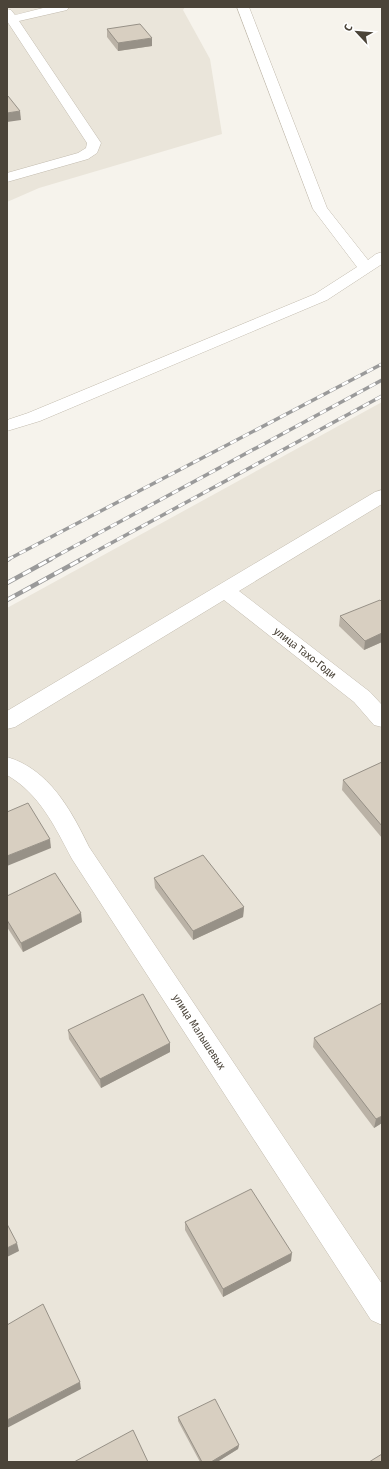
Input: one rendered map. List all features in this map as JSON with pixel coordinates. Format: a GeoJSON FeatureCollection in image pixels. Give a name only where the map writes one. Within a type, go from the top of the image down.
{"type":"FeatureCollection","features":[{"type":"Feature","properties":{"kind":"street"},"geometry":{"type":"LineString","coordinates":[[7,178],[83,156],[92,150],[94,143],[9,16],[63,7]]}},
{"type":"Feature","properties":{"kind":"street"},"geometry":{"type":"LineString","coordinates":[[242,7],[320,208],[366,268]]}},
{"type":"Feature","properties":{"kind":"street"},"geometry":{"type":"LineString","coordinates":[[7,426],[42,414],[321,297],[382,257]]}},
{"type":"Feature","properties":{"kind":"street"},"geometry":{"type":"LineString","coordinates":[[7,721],[382,496]]}},
{"type":"Feature","properties":{"kind":"street","name":"улица Тахо-Годи"},"geometry":{"type":"LineString","coordinates":[[225,590],[362,698],[382,719]]}},
{"type":"Feature","properties":{"kind":"street","name":"улица Малышевых"},"geometry":{"type":"LineString","coordinates":[[7,765],[16,769],[44,791],[64,818],[80,852],[382,1310]]}},
{"type":"Feature","properties":{"kind":"shaded area"},"geometry":{"type":"Polygon","coordinates":[[[7,7],[185,7],[183,10],[210,59],[222,134],[39,188],[7,202],[7,7]]]}},
{"type":"Feature","properties":{"kind":"shaded area"},"geometry":{"type":"Polygon","coordinates":[[[382,402],[382,1462],[7,1462],[7,608],[382,402]]]}},
{"type":"Feature","properties":{"kind":"building"},"geometry":{"type":"Polygon","coordinates":[[[140,24],[152,38],[118,43],[107,29],[140,24]]]}},
{"type":"Feature","properties":{"kind":"building"},"geometry":{"type":"Polygon","coordinates":[[[8,96],[20,111],[7,113],[8,96]]]}},
{"type":"Feature","properties":{"kind":"building"},"geometry":{"type":"Polygon","coordinates":[[[380,600],[382,602],[382,633],[365,641],[340,616],[380,600]]]}},
{"type":"Feature","properties":{"kind":"building"},"geometry":{"type":"Polygon","coordinates":[[[382,762],[382,826],[343,780],[382,762]]]}},
{"type":"Feature","properties":{"kind":"building"},"geometry":{"type":"Polygon","coordinates":[[[28,803],[50,839],[7,856],[7,812],[28,803]]]}},
{"type":"Feature","properties":{"kind":"building"},"geometry":{"type":"Polygon","coordinates":[[[203,855],[244,907],[193,931],[154,878],[203,855]]]}},
{"type":"Feature","properties":{"kind":"building"},"geometry":{"type":"Polygon","coordinates":[[[55,873],[81,913],[21,943],[7,920],[7,896],[55,873]]]}},
{"type":"Feature","properties":{"kind":"building"},"geometry":{"type":"Polygon","coordinates":[[[143,994],[170,1043],[100,1079],[68,1030],[143,994]]]}},
{"type":"Feature","properties":{"kind":"building"},"geometry":{"type":"Polygon","coordinates":[[[382,1003],[382,1116],[376,1119],[314,1038],[382,1003]]]}},
{"type":"Feature","properties":{"kind":"building"},"geometry":{"type":"Polygon","coordinates":[[[251,1189],[292,1253],[223,1289],[185,1222],[251,1189]]]}},
{"type":"Feature","properties":{"kind":"building"},"geometry":{"type":"Polygon","coordinates":[[[7,1224],[17,1243],[7,1248],[7,1224]]]}},
{"type":"Feature","properties":{"kind":"building"},"geometry":{"type":"Polygon","coordinates":[[[43,1304],[80,1382],[7,1420],[7,1325],[43,1304]]]}},
{"type":"Feature","properties":{"kind":"building"},"geometry":{"type":"Polygon","coordinates":[[[215,1399],[239,1445],[211,1462],[202,1462],[178,1417],[215,1399]]]}},
{"type":"Feature","properties":{"kind":"building"},"geometry":{"type":"Polygon","coordinates":[[[133,1430],[148,1462],[74,1462],[133,1430]]]}},
{"type":"Feature","properties":{"kind":"building"},"geometry":{"type":"Polygon","coordinates":[[[382,1454],[382,1462],[369,1462],[382,1454]]]}},
{"type":"Feature","properties":{"kind":"railway"},"geometry":{"type":"LineString","coordinates":[[9,559],[7,560],[382,364]]}},
{"type":"Feature","properties":{"kind":"railway"},"geometry":{"type":"LineString","coordinates":[[49,560],[382,380]]}},
{"type":"Feature","properties":{"kind":"railway"},"geometry":{"type":"LineString","coordinates":[[80,560],[382,396]]}},
{"type":"Feature","properties":{"kind":"railway"},"geometry":{"type":"LineString","coordinates":[[7,583],[51,559]]}},
{"type":"Feature","properties":{"kind":"railway"},"geometry":{"type":"LineString","coordinates":[[7,600],[82,559]]}}]}
